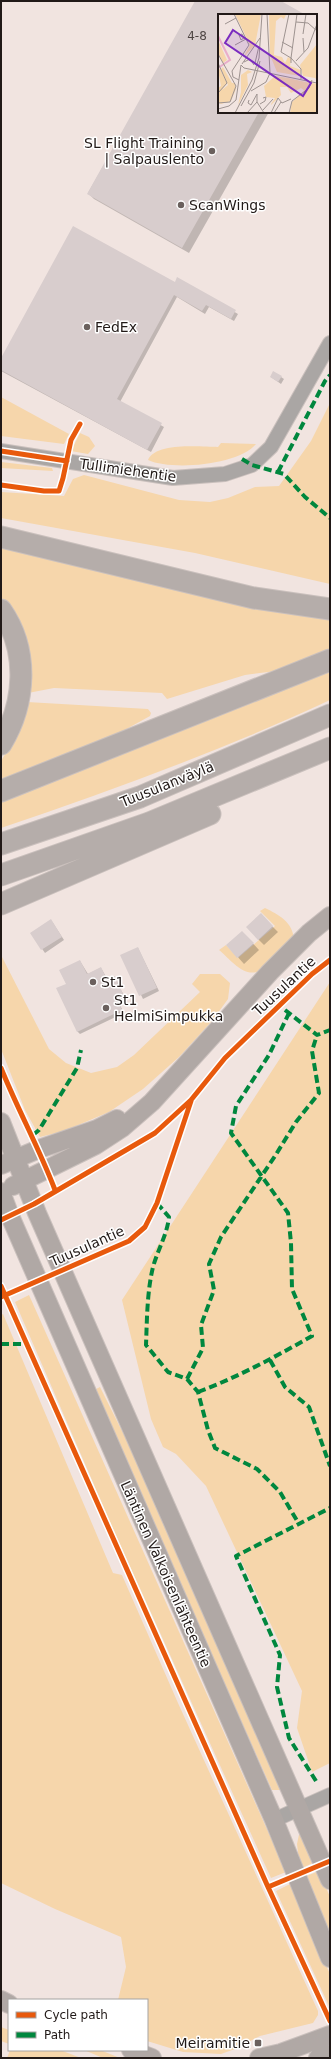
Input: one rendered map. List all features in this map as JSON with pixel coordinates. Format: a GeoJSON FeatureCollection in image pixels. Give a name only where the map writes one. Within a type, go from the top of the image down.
{"type":"FeatureCollection","features":[{"type":"Feature","properties":{"kind":"highway"},"geometry":{"type":"LineString","coordinates":[[1,537],[39,544],[254,598],[330,609]]}},
{"type":"Feature","properties":{"kind":"highway"},"geometry":{"type":"LineString","coordinates":[[1,610],[16,638],[20,657],[22,680],[17,708],[1,744]]}},
{"type":"Feature","properties":{"kind":"highway"},"geometry":{"type":"LineString","coordinates":[[1,791],[330,660]]}},
{"type":"Feature","properties":{"kind":"highway","name":"Tuusulanväylä"},"geometry":{"type":"LineString","coordinates":[[1,844],[140,797],[330,715]]}},
{"type":"Feature","properties":{"kind":"highway","name":"Tuusulanväylä"},"geometry":{"type":"LineString","coordinates":[[1,875],[149,823],[330,748]]}},
{"type":"Feature","properties":{"kind":"highway"},"geometry":{"type":"LineString","coordinates":[[1,904],[228,806],[296,763]]}},
{"type":"Feature","properties":{"kind":"main road","name":"Tuusulantie"},"geometry":{"type":"LineString","coordinates":[[1,1191],[24,1182],[96,1145],[122,1128],[152,1102],[256,990],[270,972],[309,933],[330,916]]}},
{"type":"Feature","properties":{"kind":"main road","name":"Tuusulantie"},"geometry":{"type":"LineString","coordinates":[[256,990],[279,975],[330,931]]}},
{"type":"Feature","properties":{"kind":"main road","name":"Tuusulantie"},"geometry":{"type":"LineString","coordinates":[[8,1162],[39,1149],[97,1129],[152,1102]]}},
{"type":"Feature","properties":{"kind":"main road","name":"Läntinen Valkoisenlähteentie"},"geometry":{"type":"LineString","coordinates":[[1,1122],[8,1162],[24,1182],[330,1880]]}},
{"type":"Feature","properties":{"kind":"main road","name":"Läntinen Valkoisenlähteentie"},"geometry":{"type":"LineString","coordinates":[[1,1191],[10,1216],[90,1401],[274,1820],[330,1958]]}},
{"type":"Feature","properties":{"kind":"main road"},"geometry":{"type":"LineString","coordinates":[[259,2058],[294,2048],[330,2035]]}},
{"type":"Feature","properties":{"kind":"main road"},"geometry":{"type":"LineString","coordinates":[[133,2051],[152,2058]]}},
{"type":"Feature","properties":{"kind":"main road"},"geometry":{"type":"LineString","coordinates":[[318,2058],[330,2054]]}},
{"type":"Feature","properties":{"kind":"street","name":"Tullimiehentie"},"geometry":{"type":"LineString","coordinates":[[1,451],[173,478],[225,474],[252,465],[271,447],[330,343]]}},
{"type":"Feature","properties":{"kind":"street"},"geometry":{"type":"LineString","coordinates":[[274,1820],[330,1795]]}},
{"type":"Feature","properties":{"kind":"shaded area"},"geometry":{"type":"Polygon","coordinates":[[[1,397],[69,434],[64,444],[1,436],[1,397]]]}},
{"type":"Feature","properties":{"kind":"shaded area"},"geometry":{"type":"Polygon","coordinates":[[[330,403],[330,584],[195,553],[1,518],[1,492],[64,496],[73,479],[84,475],[179,500],[210,502],[228,498],[255,487],[279,486],[311,441],[330,403]]]}},
{"type":"Feature","properties":{"kind":"shaded area"},"geometry":{"type":"Polygon","coordinates":[[[80,433],[89,437],[95,446],[88,454],[71,451],[80,433]]]}},
{"type":"Feature","properties":{"kind":"shaded area"},"geometry":{"type":"Polygon","coordinates":[[[221,443],[256,444],[247,451],[235,457],[205,464],[173,465],[148,460],[153,454],[160,450],[190,446],[218,447],[221,443]]]}},
{"type":"Feature","properties":{"kind":"shaded area"},"geometry":{"type":"Polygon","coordinates":[[[1,462],[52,468],[53,471],[1,468],[1,462]]]}},
{"type":"Feature","properties":{"kind":"shaded area"},"geometry":{"type":"Polygon","coordinates":[[[1,545],[330,618],[330,652],[276,671],[245,675],[167,699],[162,693],[54,688],[28,693],[11,609],[1,597],[1,545]]]}},
{"type":"Feature","properties":{"kind":"shaded area"},"geometry":{"type":"Polygon","coordinates":[[[330,668],[330,700],[249,736],[167,768],[85,799],[1,828],[1,800],[330,668]]]}},
{"type":"Feature","properties":{"kind":"shaded area"},"geometry":{"type":"Polygon","coordinates":[[[27,702],[148,709],[151,713],[150,716],[112,737],[1,782],[1,761],[20,729],[27,702]]]}},
{"type":"Feature","properties":{"kind":"shaded area"},"geometry":{"type":"Polygon","coordinates":[[[265,908],[280,916],[288,923],[294,939],[257,972],[246,972],[236,966],[219,950],[226,945],[238,958],[275,926],[260,911],[265,908]]]}},
{"type":"Feature","properties":{"kind":"shaded area"},"geometry":{"type":"Polygon","coordinates":[[[1,955],[49,1049],[66,1063],[91,1073],[117,1067],[134,1055],[200,992],[192,984],[200,974],[220,974],[230,983],[228,999],[212,1021],[179,1057],[143,1089],[109,1112],[64,1131],[40,1137],[25,1110],[1,1049],[1,955]]]}},
{"type":"Feature","properties":{"kind":"shaded area"},"geometry":{"type":"Polygon","coordinates":[[[330,982],[330,1763],[312,1772],[297,1728],[302,1691],[206,1486],[176,1454],[163,1447],[151,1419],[122,1300],[330,982]]]}},
{"type":"Feature","properties":{"kind":"shaded area"},"geometry":{"type":"Polygon","coordinates":[[[29,1295],[286,1872],[271,1878],[114,1531],[15,1302],[29,1295]]]}},
{"type":"Feature","properties":{"kind":"shaded area"},"geometry":{"type":"Polygon","coordinates":[[[3,1314],[113,1573],[122,1575],[178,1703],[318,2011],[318,2015],[313,2023],[260,2036],[235,2049],[221,2054],[183,2052],[148,2041],[148,1999],[118,1999],[126,1967],[121,1937],[55,1909],[1,1883],[1,1315],[3,1314]]]}},
{"type":"Feature","properties":{"kind":"shaded area"},"geometry":{"type":"Polygon","coordinates":[[[100,1387],[131,1449],[282,1787],[280,1790],[272,1790],[94,1390],[100,1387]]]}},
{"type":"Feature","properties":{"kind":"shaded area"},"geometry":{"type":"Polygon","coordinates":[[[300,1830],[315,1862],[300,1869],[297,1844],[300,1830]]]}},
{"type":"Feature","properties":{"kind":"shaded area"},"geometry":{"type":"Polygon","coordinates":[[[319,1871],[330,1897],[330,1938],[304,1877],[319,1871]]]}},
{"type":"Feature","properties":{"kind":"shaded area"},"geometry":{"type":"Polygon","coordinates":[[[290,1884],[330,1974],[330,2008],[276,1891],[290,1884]]]}},
{"type":"Feature","properties":{"kind":"shaded area"},"geometry":{"type":"Polygon","coordinates":[[[1,2027],[8,2030],[8,2044],[1,2041],[1,2027]]]}},
{"type":"Feature","properties":{"kind":"shaded area"},"geometry":{"type":"Polygon","coordinates":[[[10,2051],[63,2051],[81,2058],[7,2058],[10,2051]]]}},
{"type":"Feature","properties":{"kind":"shaded area"},"geometry":{"type":"Polygon","coordinates":[[[86,2051],[102,2051],[120,2058],[103,2058],[86,2051]]]}},
{"type":"Feature","properties":{"kind":"building"},"geometry":{"type":"Polygon","coordinates":[[[195,1],[281,1],[304,14],[218,14],[218,113],[258,113],[182,248],[87,194],[195,1]]]}},
{"type":"Feature","properties":{"kind":"building","name":"FedEx"},"geometry":{"type":"Polygon","coordinates":[[[73,226],[175,282],[177,277],[236,310],[231,319],[206,305],[202,311],[174,295],[117,399],[162,423],[147,450],[1,370],[1,358],[73,226]]]}},
{"type":"Feature","properties":{"kind":"building"},"geometry":{"type":"Polygon","coordinates":[[[273,371],[282,376],[278,382],[270,377],[273,371]]]}},
{"type":"Feature","properties":{"kind":"building"},"geometry":{"type":"Polygon","coordinates":[[[261,913],[273,926],[258,940],[246,927],[261,913]]]}},
{"type":"Feature","properties":{"kind":"building"},"geometry":{"type":"Polygon","coordinates":[[[51,919],[62,937],[41,950],[30,933],[51,919]]]}},
{"type":"Feature","properties":{"kind":"building"},"geometry":{"type":"Polygon","coordinates":[[[242,931],[254,943],[237,958],[226,945],[242,931]]]}},
{"type":"Feature","properties":{"kind":"building"},"geometry":{"type":"Polygon","coordinates":[[[138,947],[157,988],[139,996],[120,955],[138,947]]]}},
{"type":"Feature","properties":{"kind":"building"},"geometry":{"type":"Polygon","coordinates":[[[80,960],[87,974],[101,967],[107,980],[115,976],[123,994],[116,998],[122,1010],[77,1032],[56,988],[66,984],[59,970],[80,960]]]}},
{"type":"Feature","properties":{"kind":"marked path"},"geometry":{"type":"LineString","coordinates":[[278,472],[325,381],[330,375]]}},
{"type":"Feature","properties":{"kind":"marked path"},"geometry":{"type":"LineString","coordinates":[[242,459],[252,465],[284,474],[305,497],[330,518]]}},
{"type":"Feature","properties":{"kind":"marked path"},"geometry":{"type":"LineString","coordinates":[[285,1010],[317,1035],[330,1030]]}},
{"type":"Feature","properties":{"kind":"marked path"},"geometry":{"type":"LineString","coordinates":[[198,1392],[256,1366],[312,1336],[292,1289],[291,1243],[288,1213],[231,1133],[236,1106],[269,1055],[289,1013]]}},
{"type":"Feature","properties":{"kind":"marked path"},"geometry":{"type":"LineString","coordinates":[[187,1379],[203,1348],[201,1325],[214,1290],[209,1264],[221,1237],[296,1122],[319,1093],[312,1051],[317,1035]]}},
{"type":"Feature","properties":{"kind":"marked path"},"geometry":{"type":"LineString","coordinates":[[33,1135],[39,1130],[77,1068],[81,1050]]}},
{"type":"Feature","properties":{"kind":"marked path"},"geometry":{"type":"LineString","coordinates":[[157,1203],[169,1217],[151,1276],[146,1345],[168,1372],[187,1379],[198,1392],[208,1430],[215,1448],[257,1469],[280,1492],[299,1524]]}},
{"type":"Feature","properties":{"kind":"marked path"},"geometry":{"type":"LineString","coordinates":[[1,1344],[27,1344]]}},
{"type":"Feature","properties":{"kind":"marked path"},"geometry":{"type":"LineString","coordinates":[[270,1360],[285,1387],[309,1407],[330,1466]]}},
{"type":"Feature","properties":{"kind":"marked path"},"geometry":{"type":"LineString","coordinates":[[316,1781],[289,1738],[277,1687],[280,1655],[236,1556],[330,1508]]}},
{"type":"Feature","properties":{"kind":"cycle path"},"geometry":{"type":"LineString","coordinates":[[1,485],[44,491],[59,491],[71,440],[80,424]]}},
{"type":"Feature","properties":{"kind":"cycle path"},"geometry":{"type":"LineString","coordinates":[[1,451],[67,461]]}},
{"type":"Feature","properties":{"kind":"cycle path"},"geometry":{"type":"LineString","coordinates":[[1,1220],[34,1204],[155,1133],[191,1100],[225,1058],[312,974],[330,960]]}},
{"type":"Feature","properties":{"kind":"cycle path"},"geometry":{"type":"LineString","coordinates":[[1,1068],[55,1190]]}},
{"type":"Feature","properties":{"kind":"cycle path"},"geometry":{"type":"LineString","coordinates":[[1,1297],[129,1241],[145,1227],[157,1203],[191,1101]]}},
{"type":"Feature","properties":{"kind":"cycle path"},"geometry":{"type":"LineString","coordinates":[[1,1286],[268,1887],[330,2021]]}},
{"type":"Feature","properties":{"kind":"cycle path"},"geometry":{"type":"LineString","coordinates":[[268,1887],[330,1861]]}},
{"type":"Feature","properties":{"kind":"place","name":"SL Flight Training | Salpauslento"},"geometry":{"type":"Point","coordinates":[212,151]}},
{"type":"Feature","properties":{"kind":"place","name":"ScanWings"},"geometry":{"type":"Point","coordinates":[181,205]}},
{"type":"Feature","properties":{"kind":"place","name":"FedEx"},"geometry":{"type":"Point","coordinates":[87,327]}},
{"type":"Feature","properties":{"kind":"place","name":"St1"},"geometry":{"type":"Point","coordinates":[93,982]}},
{"type":"Feature","properties":{"kind":"place","name":"St1 HelmiSimpukka"},"geometry":{"type":"Point","coordinates":[106,1008]}},
{"type":"Feature","properties":{"kind":"place","name":"Meiramitie"},"geometry":{"type":"Point","coordinates":[258,2043]}}]}
